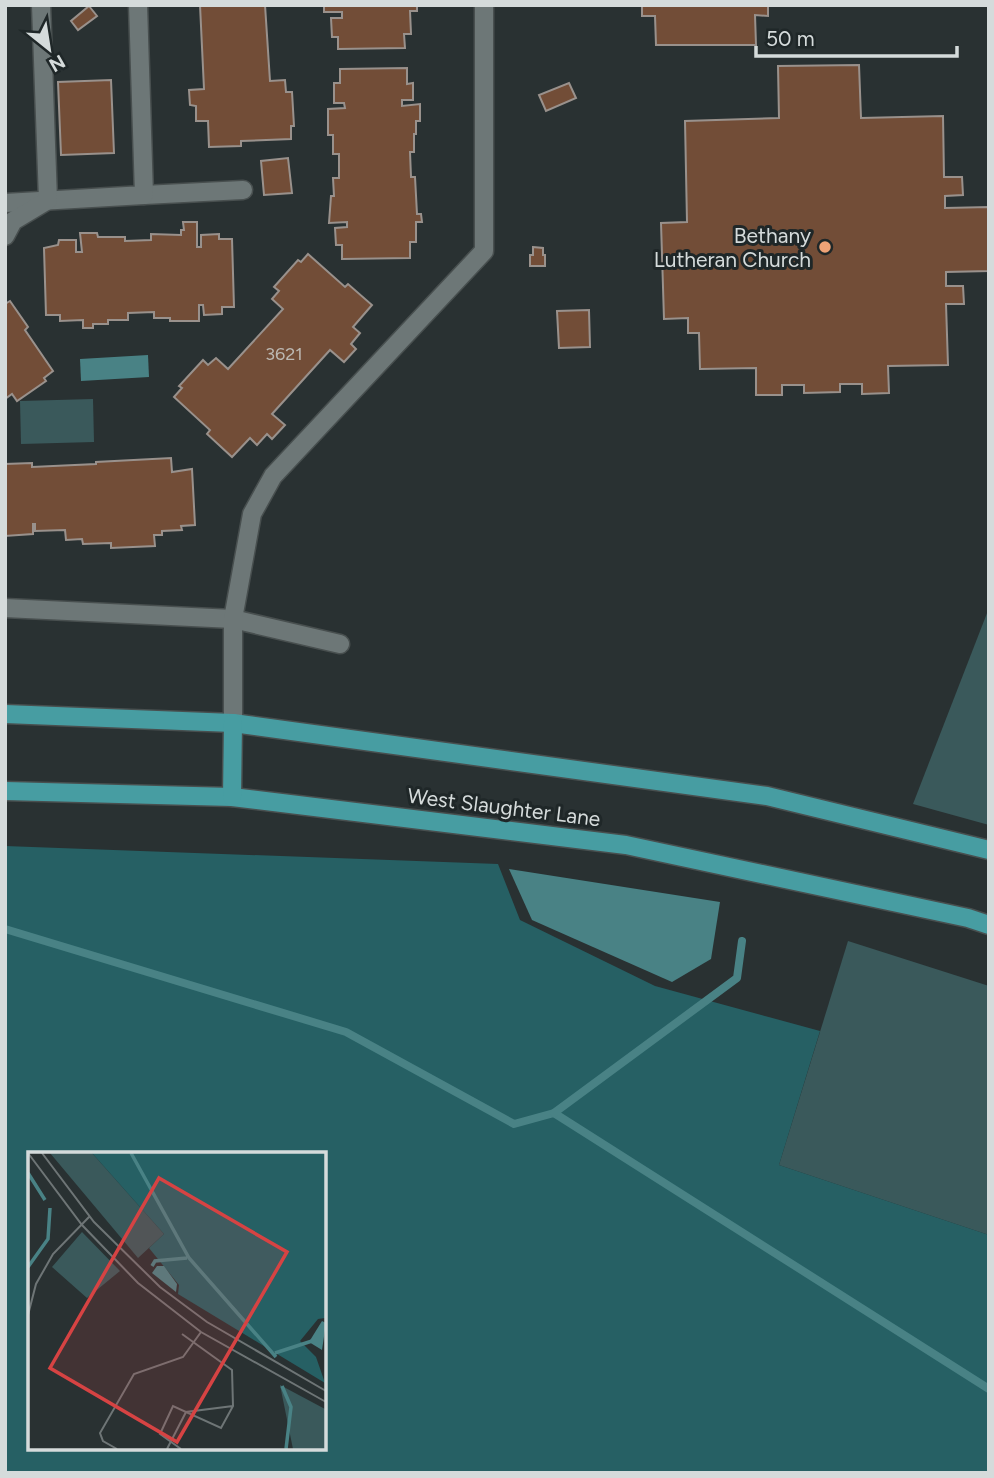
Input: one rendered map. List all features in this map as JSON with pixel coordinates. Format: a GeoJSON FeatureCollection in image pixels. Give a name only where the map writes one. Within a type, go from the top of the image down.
{"type":"FeatureCollection","features":[{"type":"Feature","properties":{"kind":"main road"},"geometry":{"type":"LineString","coordinates":[[5,715],[233,723],[767,796],[989,850]]}},
{"type":"Feature","properties":{"kind":"main road"},"geometry":{"type":"LineString","coordinates":[[232,797],[233,723]]}},
{"type":"Feature","properties":{"kind":"main road","name":"West Slaughter Lane"},"geometry":{"type":"LineString","coordinates":[[5,791],[232,797],[626,845],[968,918],[989,925]]}},
{"type":"Feature","properties":{"kind":"lane"},"geometry":{"type":"LineString","coordinates":[[41,5],[48,200]]}},
{"type":"Feature","properties":{"kind":"lane"},"geometry":{"type":"LineString","coordinates":[[138,5],[144,195]]}},
{"type":"Feature","properties":{"kind":"lane"},"geometry":{"type":"LineString","coordinates":[[233,723],[233,619],[252,514],[273,476],[484,251],[484,5]]}},
{"type":"Feature","properties":{"kind":"lane"},"geometry":{"type":"LineString","coordinates":[[5,203],[243,190]]}},
{"type":"Feature","properties":{"kind":"lane"},"geometry":{"type":"LineString","coordinates":[[5,236],[13,221],[48,200]]}},
{"type":"Feature","properties":{"kind":"lane"},"geometry":{"type":"LineString","coordinates":[[5,608],[233,619],[341,644]]}},
{"type":"Feature","properties":{"kind":"shaded area"},"geometry":{"type":"Polygon","coordinates":[[[148,355],[149,377],[81,381],[80,359],[148,355]]]}},
{"type":"Feature","properties":{"kind":"shaded area"},"geometry":{"type":"Polygon","coordinates":[[[93,399],[94,442],[21,444],[20,401],[93,399]]]}},
{"type":"Feature","properties":{"kind":"shaded area"},"geometry":{"type":"Polygon","coordinates":[[[989,608],[989,825],[913,804],[989,608]]]}},
{"type":"Feature","properties":{"kind":"shaded area"},"geometry":{"type":"Polygon","coordinates":[[[5,846],[498,864],[520,920],[655,986],[820,1031],[779,1165],[989,1235],[989,1473],[5,1473],[5,846]]]}},
{"type":"Feature","properties":{"kind":"shaded area"},"geometry":{"type":"Polygon","coordinates":[[[509,869],[720,902],[711,959],[672,982],[532,920],[509,869]]]}},
{"type":"Feature","properties":{"kind":"shaded area"},"geometry":{"type":"Polygon","coordinates":[[[848,941],[989,986],[989,1235],[779,1165],[848,941]]]}},
{"type":"Feature","properties":{"kind":"building"},"geometry":{"type":"Polygon","coordinates":[[[200,5],[265,5],[270,81],[285,80],[286,92],[292,92],[294,126],[291,126],[291,139],[241,141],[241,146],[209,147],[208,121],[196,121],[196,106],[190,105],[189,90],[204,89],[200,5]]]}},
{"type":"Feature","properties":{"kind":"building"},"geometry":{"type":"Polygon","coordinates":[[[324,5],[417,5],[417,11],[410,11],[411,34],[404,34],[405,48],[338,49],[338,37],[332,37],[331,18],[342,18],[342,12],[324,12],[324,5]]]}},
{"type":"Feature","properties":{"kind":"building"},"geometry":{"type":"Polygon","coordinates":[[[642,5],[768,5],[768,16],[755,15],[756,45],[656,45],[655,16],[642,16],[642,5]]]}},
{"type":"Feature","properties":{"kind":"building"},"geometry":{"type":"Polygon","coordinates":[[[89,6],[97,16],[78,30],[71,21],[89,6]]]}},
{"type":"Feature","properties":{"kind":"building","name":"Bethany Lutheran Church"},"geometry":{"type":"Polygon","coordinates":[[[859,65],[861,118],[943,116],[944,177],[962,177],[963,195],[945,196],[945,208],[989,207],[989,271],[946,272],[946,286],[963,286],[964,304],[946,304],[948,365],[888,366],[889,393],[862,394],[862,384],[840,384],[840,392],[804,393],[804,385],[782,385],[782,395],[756,395],[756,368],[700,369],[699,333],[688,333],[688,318],[664,319],[661,223],[687,222],[685,121],[779,118],[778,66],[859,65]]]}},
{"type":"Feature","properties":{"kind":"building"},"geometry":{"type":"Polygon","coordinates":[[[407,68],[407,84],[413,83],[413,100],[402,100],[402,106],[420,104],[420,121],[416,121],[414,134],[414,152],[410,152],[411,177],[415,177],[417,214],[421,214],[422,222],[416,222],[416,242],[410,242],[410,258],[342,259],[342,245],[336,245],[335,228],[347,227],[347,222],[329,223],[331,196],[334,196],[333,178],[339,178],[339,154],[333,154],[333,135],[328,135],[328,109],[345,108],[344,103],[334,103],[334,83],[340,83],[340,69],[407,68]]]}},
{"type":"Feature","properties":{"kind":"building"},"geometry":{"type":"Polygon","coordinates":[[[111,80],[114,153],[61,155],[58,82],[111,80]]]}},
{"type":"Feature","properties":{"kind":"building"},"geometry":{"type":"Polygon","coordinates":[[[569,83],[576,98],[546,111],[539,95],[569,83]]]}},
{"type":"Feature","properties":{"kind":"building"},"geometry":{"type":"Polygon","coordinates":[[[288,158],[292,193],[264,195],[261,161],[288,158]]]}},
{"type":"Feature","properties":{"kind":"building"},"geometry":{"type":"Polygon","coordinates":[[[183,222],[197,222],[197,247],[201,247],[201,235],[219,234],[219,239],[232,239],[234,307],[222,307],[222,314],[204,315],[203,305],[199,305],[199,321],[154,318],[154,312],[128,313],[128,320],[108,320],[108,324],[93,324],[93,328],[83,328],[83,320],[60,321],[60,315],[46,315],[44,248],[58,245],[59,240],[76,240],[76,252],[82,252],[80,233],[97,233],[98,237],[125,237],[125,241],[151,240],[151,234],[181,235],[181,230],[184,230],[183,222]]]}},
{"type":"Feature","properties":{"kind":"building"},"geometry":{"type":"Polygon","coordinates":[[[533,247],[543,248],[545,266],[530,266],[533,247]]]}},
{"type":"Feature","properties":{"kind":"building"},"geometry":{"type":"Polygon","coordinates":[[[308,254],[345,287],[348,284],[372,305],[353,327],[360,333],[351,344],[356,349],[344,362],[330,350],[272,414],[285,425],[272,439],[267,434],[257,445],[250,438],[232,457],[207,434],[210,430],[174,397],[182,388],[179,386],[203,360],[208,365],[216,358],[228,369],[283,309],[272,299],[279,291],[274,287],[298,260],[301,262],[308,254]]]}},
{"type":"Feature","properties":{"kind":"building"},"geometry":{"type":"Polygon","coordinates":[[[10,301],[28,327],[25,330],[53,371],[44,378],[46,381],[17,401],[12,394],[5,399],[5,304],[10,301]]]}},
{"type":"Feature","properties":{"kind":"building"},"geometry":{"type":"Polygon","coordinates":[[[589,310],[590,347],[559,348],[557,311],[589,310]]]}},
{"type":"Feature","properties":{"kind":"building"},"geometry":{"type":"Polygon","coordinates":[[[171,458],[172,472],[192,469],[195,525],[181,526],[182,530],[162,531],[162,535],[154,535],[155,546],[111,548],[111,543],[83,544],[82,539],[66,540],[65,530],[35,531],[35,524],[33,534],[5,536],[5,464],[32,463],[32,467],[171,458]]]}},
{"type":"Feature","properties":{"kind":"waterway"},"geometry":{"type":"LineString","coordinates":[[5,929],[346,1032],[514,1124],[554,1113],[989,1389]]}},
{"type":"Feature","properties":{"kind":"waterway"},"geometry":{"type":"LineString","coordinates":[[554,1113],[737,978],[742,941]]}},
{"type":"Feature","properties":{"kind":"place","name":"Bethany Lutheran Church"},"geometry":{"type":"Point","coordinates":[825,247]}}]}
